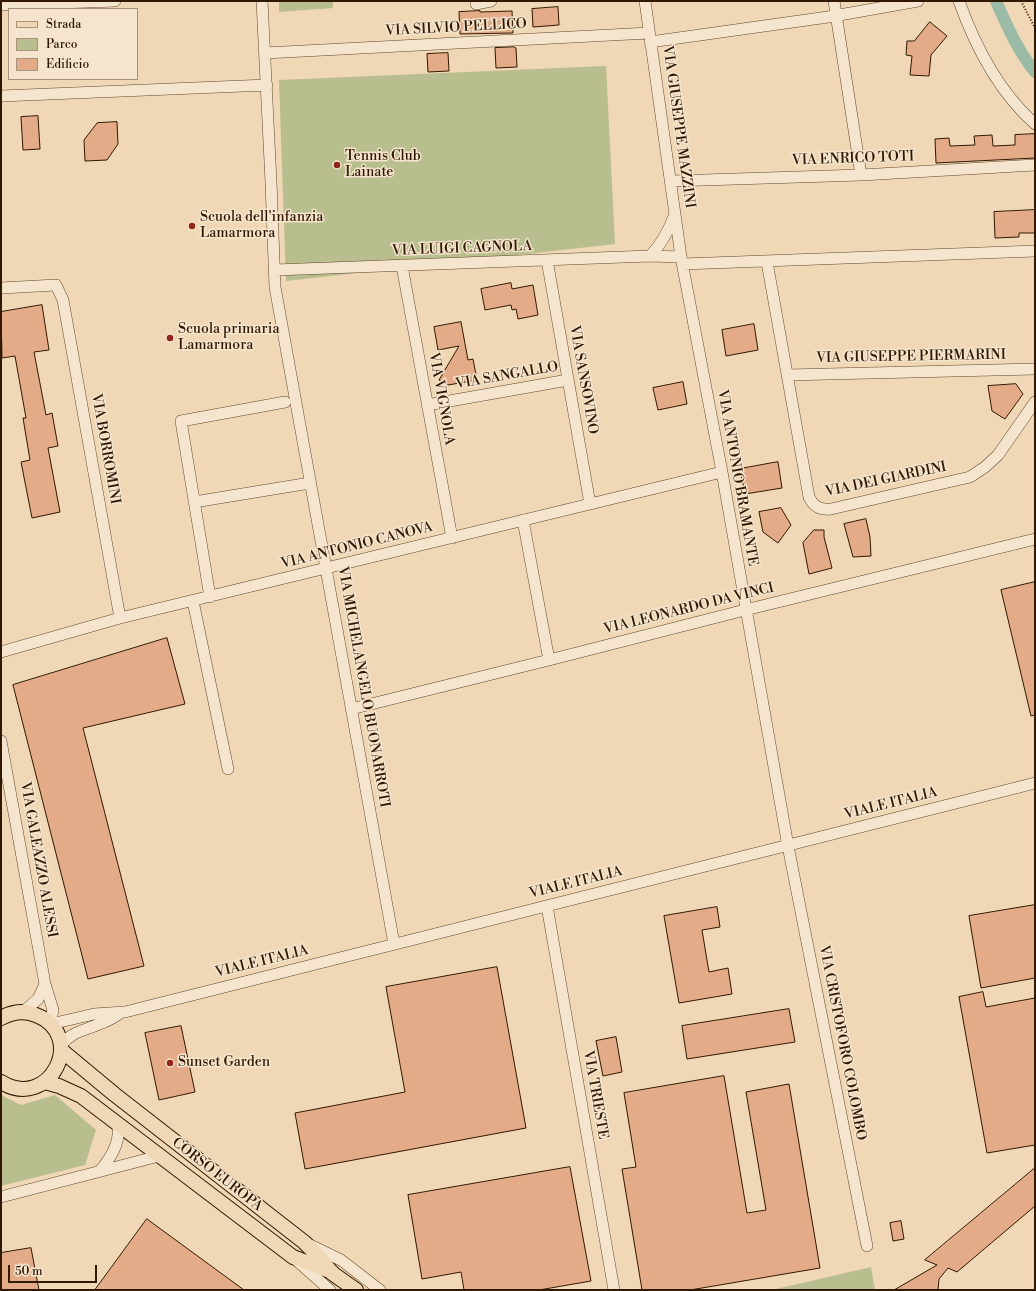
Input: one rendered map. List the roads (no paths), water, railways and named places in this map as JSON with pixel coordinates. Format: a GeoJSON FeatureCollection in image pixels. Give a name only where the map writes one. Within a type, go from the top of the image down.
{"type":"FeatureCollection","features":[{"type":"Feature","properties":{"kind":"main road"},"geometry":{"type":"LineString","coordinates":[[1,1082],[12,1087],[24,1089],[35,1087],[45,1082],[52,1075],[57,1068],[60,1059],[61,1048],[58,1034],[51,1024],[33,1013],[9,1012]]}},
{"type":"Feature","properties":{"kind":"main road","name":"CORSO EUROPA"},"geometry":{"type":"LineString","coordinates":[[61,1048],[114,1094],[304,1242]]}},
{"type":"Feature","properties":{"kind":"main road","name":"CORSO EUROPA"},"geometry":{"type":"LineString","coordinates":[[45,1082],[60,1086],[81,1096],[118,1126],[293,1257]]}},
{"type":"Feature","properties":{"kind":"main road"},"geometry":{"type":"LineString","coordinates":[[304,1242],[321,1259],[332,1273]]}},
{"type":"Feature","properties":{"kind":"main road"},"geometry":{"type":"LineString","coordinates":[[293,1257],[332,1273],[356,1290]]}},
{"type":"Feature","properties":{"kind":"street"},"geometry":{"type":"LineString","coordinates":[[1,5],[115,1]]}},
{"type":"Feature","properties":{"kind":"street","name":"VIA MICHELANGELO BUONARROTI"},"geometry":{"type":"LineString","coordinates":[[262,1],[275,287],[394,944]]}},
{"type":"Feature","properties":{"kind":"street"},"geometry":{"type":"LineString","coordinates":[[476,4],[491,1]]}},
{"type":"Feature","properties":{"kind":"street","name":"VIA GIUSEPPE MAZZINI"},"geometry":{"type":"LineString","coordinates":[[645,1],[672,181],[682,260]]}},
{"type":"Feature","properties":{"kind":"street"},"geometry":{"type":"LineString","coordinates":[[834,1],[861,175]]}},
{"type":"Feature","properties":{"kind":"street","name":"VIA SILVIO PELLICO"},"geometry":{"type":"LineString","coordinates":[[265,53],[650,37],[836,16],[918,1]]}},
{"type":"Feature","properties":{"kind":"street"},"geometry":{"type":"LineString","coordinates":[[959,1],[966,22],[976,44],[996,77],[1014,102],[1035,124]]}},
{"type":"Feature","properties":{"kind":"street"},"geometry":{"type":"LineString","coordinates":[[1,96],[267,85]]}},
{"type":"Feature","properties":{"kind":"street","name":"VIA ENRICO TOTI"},"geometry":{"type":"LineString","coordinates":[[672,181],[861,175],[1035,165]]}},
{"type":"Feature","properties":{"kind":"street"},"geometry":{"type":"LineString","coordinates":[[650,256],[658,249],[676,213]]}},
{"type":"Feature","properties":{"kind":"street","name":"VIA LUIGI CAGNOLA"},"geometry":{"type":"LineString","coordinates":[[274,270],[650,256],[682,260],[767,262],[1035,251]]}},
{"type":"Feature","properties":{"kind":"street","name":"VIA SANSOVINO"},"geometry":{"type":"LineString","coordinates":[[547,260],[590,504]]}},
{"type":"Feature","properties":{"kind":"street","name":"VIA ANTONIO BRAMANTE"},"geometry":{"type":"LineString","coordinates":[[682,260],[722,472],[745,610],[788,846]]}},
{"type":"Feature","properties":{"kind":"street","name":"VIA DEI GIARDINI"},"geometry":{"type":"LineString","coordinates":[[767,262],[809,497],[812,504],[819,509],[825,510],[970,477],[985,468],[998,455],[1035,402]]}},
{"type":"Feature","properties":{"kind":"street","name":"VIA VIGNOLA"},"geometry":{"type":"LineString","coordinates":[[402,266],[452,538]]}},
{"type":"Feature","properties":{"kind":"street","name":"VIA BORROMINI"},"geometry":{"type":"LineString","coordinates":[[1,288],[56,285],[63,300],[120,618]]}},
{"type":"Feature","properties":{"kind":"street","name":"VIA GIUSEPPE PIERMARINI"},"geometry":{"type":"LineString","coordinates":[[787,375],[1035,369]]}},
{"type":"Feature","properties":{"kind":"street","name":"VIA SANGALLO"},"geometry":{"type":"LineString","coordinates":[[427,405],[568,380]]}},
{"type":"Feature","properties":{"kind":"street"},"geometry":{"type":"LineString","coordinates":[[210,597],[181,421],[285,402]]}},
{"type":"Feature","properties":{"kind":"street","name":"VIA ANTONIO CANOVA"},"geometry":{"type":"LineString","coordinates":[[1,652],[120,618],[722,472]]}},
{"type":"Feature","properties":{"kind":"street"},"geometry":{"type":"LineString","coordinates":[[194,502],[310,482]]}},
{"type":"Feature","properties":{"kind":"street"},"geometry":{"type":"LineString","coordinates":[[523,520],[550,660]]}},
{"type":"Feature","properties":{"kind":"street","name":"VIA LEONARDO DA VINCI"},"geometry":{"type":"LineString","coordinates":[[351,709],[1035,539]]}},
{"type":"Feature","properties":{"kind":"street"},"geometry":{"type":"LineString","coordinates":[[193,601],[228,768]]}},
{"type":"Feature","properties":{"kind":"street","name":"VIA GALEAZZO ALESSI"},"geometry":{"type":"LineString","coordinates":[[1,742],[44,984],[53,1010],[51,1024]]}},
{"type":"Feature","properties":{"kind":"street","name":"VIALE ITALIA"},"geometry":{"type":"LineString","coordinates":[[51,1024],[94,1014],[125,1012],[1035,784]]}},
{"type":"Feature","properties":{"kind":"street","name":"VIA CRISTOFORO COLOMBO"},"geometry":{"type":"LineString","coordinates":[[788,846],[867,1246]]}},
{"type":"Feature","properties":{"kind":"street","name":"VIA TRIESTE"},"geometry":{"type":"LineString","coordinates":[[547,906],[614,1290]]}},
{"type":"Feature","properties":{"kind":"street"},"geometry":{"type":"LineString","coordinates":[[9,1012],[38,999],[44,984]]}},
{"type":"Feature","properties":{"kind":"street","name":"VIALE ITALIA"},"geometry":{"type":"LineString","coordinates":[[61,1048],[68,1036],[99,1025],[125,1012]]}},
{"type":"Feature","properties":{"kind":"street"},"geometry":{"type":"LineString","coordinates":[[100,1171],[108,1161],[118,1141],[118,1126]]}},
{"type":"Feature","properties":{"kind":"street"},"geometry":{"type":"LineString","coordinates":[[1,1197],[159,1156]]}},
{"type":"Feature","properties":{"kind":"street","name":"CORSO EUROPA"},"geometry":{"type":"LineString","coordinates":[[304,1242],[341,1260],[380,1290]]}},
{"type":"Feature","properties":{"kind":"street","name":"CORSO EUROPA"},"geometry":{"type":"LineString","coordinates":[[293,1257],[330,1290]]}},
{"type":"Feature","properties":{"kind":"waterway"},"geometry":{"type":"LineString","coordinates":[[996,1],[1018,47],[1035,72]]}},
{"type":"Feature","properties":{"kind":"place","name":"Tennis Club Lainate"},"geometry":{"type":"Point","coordinates":[337,165]}},
{"type":"Feature","properties":{"kind":"place","name":"Scuola dell'infanzia Lamarmora"},"geometry":{"type":"Point","coordinates":[192,226]}},
{"type":"Feature","properties":{"kind":"place","name":"Scuola primaria Lamarmora"},"geometry":{"type":"Point","coordinates":[170,338]}},
{"type":"Feature","properties":{"kind":"place","name":"Sunset Garden"},"geometry":{"type":"Point","coordinates":[170,1063]}}]}
